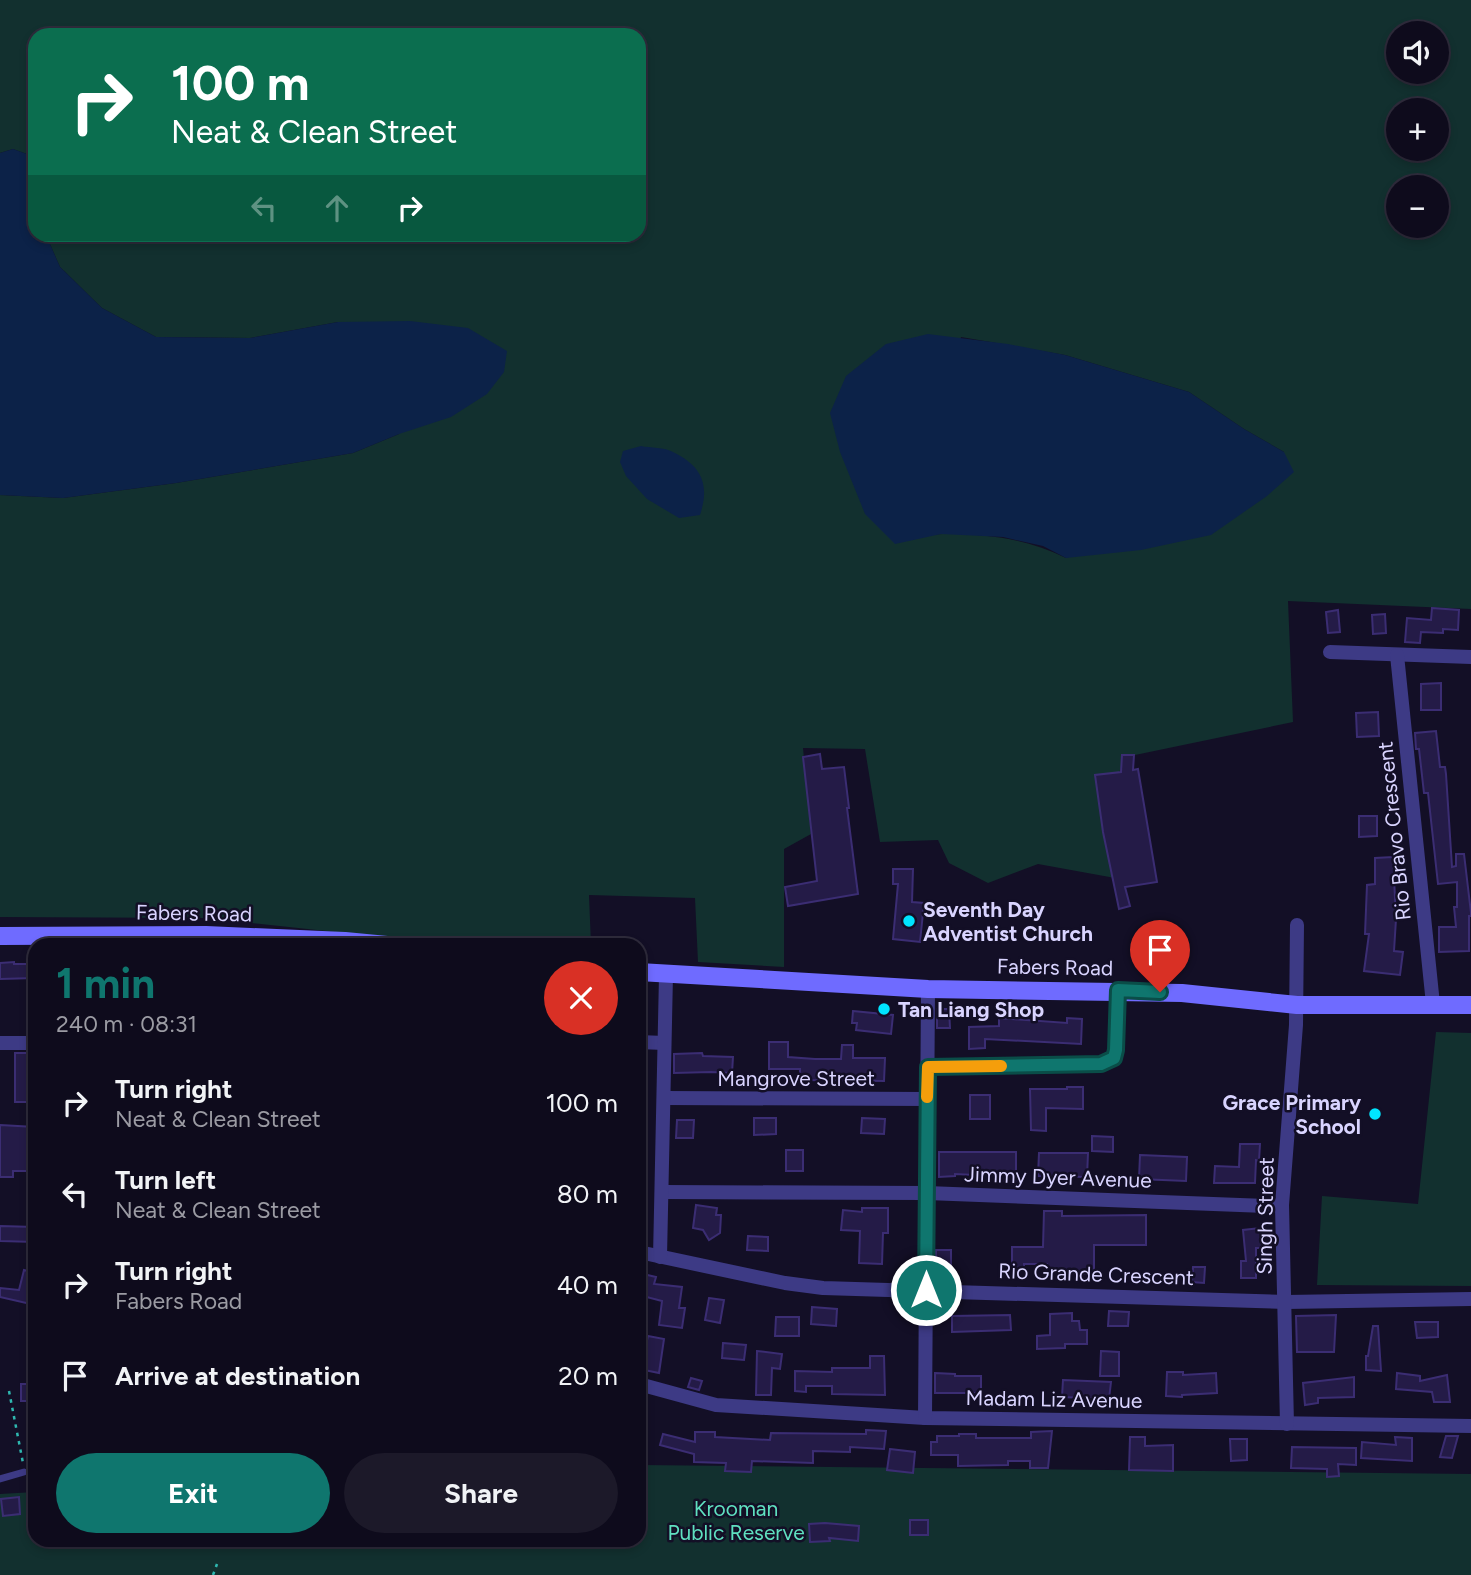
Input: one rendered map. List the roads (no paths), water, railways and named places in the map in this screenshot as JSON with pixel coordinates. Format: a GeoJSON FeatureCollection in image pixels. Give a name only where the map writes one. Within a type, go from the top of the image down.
{"type":"FeatureCollection","features":[{"type":"Feature","properties":{"kind":"main road","name":"Fabers Road"},"geometry":{"type":"LineString","coordinates":[[0,936],[103,938]]}},
{"type":"Feature","properties":{"kind":"main road","name":"Fabers Road"},"geometry":{"type":"LineString","coordinates":[[646,973],[928,989],[1182,993],[1297,1005],[1471,1005]]}},
{"type":"Feature","properties":{"kind":"street"},"geometry":{"type":"LineString","coordinates":[[1330,652],[1471,657]]}},
{"type":"Feature","properties":{"kind":"street","name":"Rio Bravo Crescent"},"geometry":{"type":"LineString","coordinates":[[1397,655],[1433,1003]]}},
{"type":"Feature","properties":{"kind":"street","name":"Singh Street"},"geometry":{"type":"LineString","coordinates":[[1287,1424],[1282,1205],[1297,1005],[1297,925]]}},
{"type":"Feature","properties":{"kind":"street"},"geometry":{"type":"LineString","coordinates":[[660,1257],[666,975]]}},
{"type":"Feature","properties":{"kind":"street"},"geometry":{"type":"LineString","coordinates":[[925,1418],[928,989]]}},
{"type":"Feature","properties":{"kind":"street"},"geometry":{"type":"LineString","coordinates":[[928,1067],[1092,1065],[1107,1062],[1114,1058],[1116,1050],[1118,990]]}},
{"type":"Feature","properties":{"kind":"street"},"geometry":{"type":"LineString","coordinates":[[0,1043],[28,1043]]}},
{"type":"Feature","properties":{"kind":"street"},"geometry":{"type":"LineString","coordinates":[[646,1043],[664,1044]]}},
{"type":"Feature","properties":{"kind":"street","name":"Mangrove Street"},"geometry":{"type":"LineString","coordinates":[[665,1098],[927,1099]]}},
{"type":"Feature","properties":{"kind":"street","name":"Jimmy Dyer Avenue"},"geometry":{"type":"LineString","coordinates":[[663,1192],[926,1193],[1282,1205]]}},
{"type":"Feature","properties":{"kind":"street","name":"Rio Grande Crescent"},"geometry":{"type":"LineString","coordinates":[[646,1254],[823,1288],[1286,1302],[1471,1299]]}},
{"type":"Feature","properties":{"kind":"street","name":"Madam Liz Avenue"},"geometry":{"type":"LineString","coordinates":[[646,1386],[716,1405],[925,1418],[1471,1426]]}},
{"type":"Feature","properties":{"kind":"lane"},"geometry":{"type":"LineString","coordinates":[[0,1479],[24,1472]]}},
{"type":"Feature","properties":{"kind":"water"},"geometry":{"type":"Polygon","coordinates":[[[13,149],[28,154],[28,242],[49,242],[60,267],[102,308],[156,337],[250,338],[338,322],[410,321],[468,328],[507,351],[504,372],[487,394],[451,417],[353,453],[176,483],[63,498],[0,495],[0,153],[13,149]]]}},
{"type":"Feature","properties":{"kind":"water"},"geometry":{"type":"Polygon","coordinates":[[[928,334],[1008,344],[1065,355],[1189,392],[1284,452],[1294,472],[1267,496],[1211,535],[1141,550],[1066,558],[1043,546],[1003,537],[941,534],[895,544],[865,514],[840,452],[830,413],[846,376],[886,344],[928,334]]]}},
{"type":"Feature","properties":{"kind":"water"},"geometry":{"type":"Polygon","coordinates":[[[641,446],[670,450],[683,457],[697,470],[704,494],[700,515],[679,518],[647,499],[626,476],[620,462],[623,451],[641,446]]]}},
{"type":"Feature","properties":{"kind":"place","name":"Seventh Day Adventist Church"},"geometry":{"type":"Point","coordinates":[909,921]}},
{"type":"Feature","properties":{"kind":"place","name":"Tan Liang Shop"},"geometry":{"type":"Point","coordinates":[884,1009]}},
{"type":"Feature","properties":{"kind":"place","name":"Grace Primary School"},"geometry":{"type":"Point","coordinates":[1375,1114]}},
{"type":"Feature","properties":{"kind":"park label","name":"Krooman Public Reserve"},"geometry":{"type":"Point","coordinates":[736,1520]}}]}
